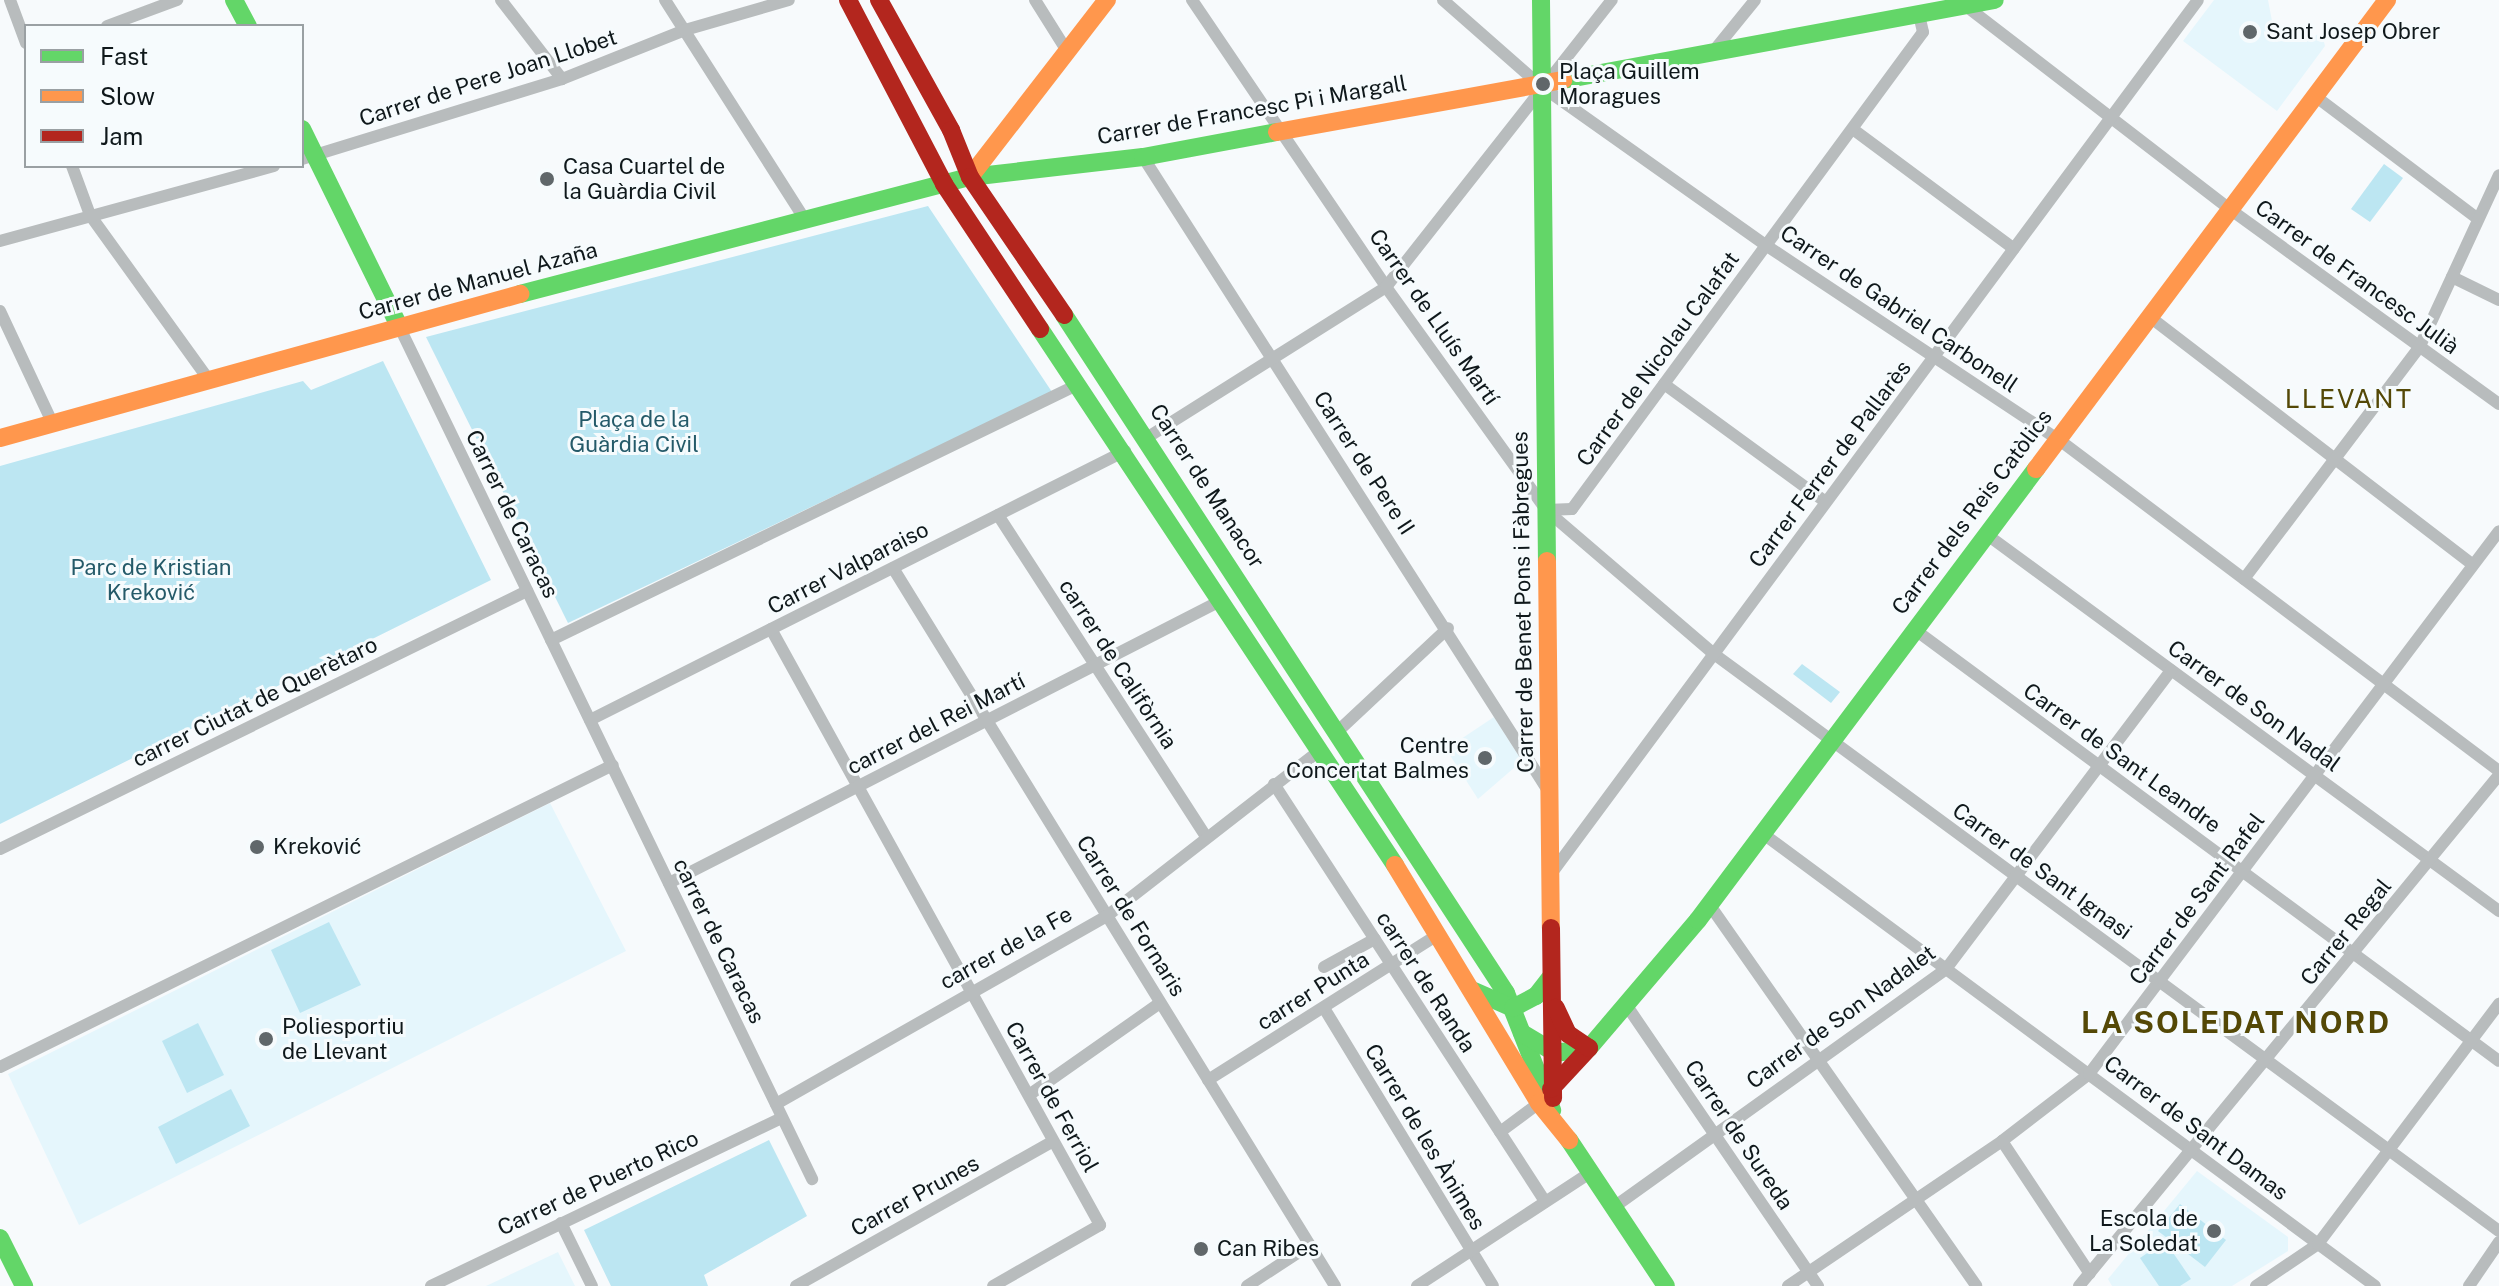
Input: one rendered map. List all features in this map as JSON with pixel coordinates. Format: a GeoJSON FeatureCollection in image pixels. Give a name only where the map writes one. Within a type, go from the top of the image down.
{"type":"FeatureCollection","features":[{"type":"Feature","properties":{"kind":"street"},"geometry":{"type":"LineString","coordinates":[[10,0],[24,38]]}},
{"type":"Feature","properties":{"kind":"street"},"geometry":{"type":"LineString","coordinates":[[112,24],[177,0]]}},
{"type":"Feature","properties":{"kind":"street"},"geometry":{"type":"LineString","coordinates":[[234,0],[247,24]]}},
{"type":"Feature","properties":{"kind":"street"},"geometry":{"type":"LineString","coordinates":[[501,0],[562,79]]}},
{"type":"Feature","properties":{"kind":"street"},"geometry":{"type":"LineString","coordinates":[[665,0],[805,220]]}},
{"type":"Feature","properties":{"kind":"street","name":"Carrer de Pere Joan Llobet"},"geometry":{"type":"LineString","coordinates":[[309,157],[562,79],[685,30],[789,0]]}},
{"type":"Feature","properties":{"kind":"street","name":"Carrer de Manacor"},"geometry":{"type":"LineString","coordinates":[[848,0],[944,184],[1125,451],[1473,990],[1546,1094]]}},
{"type":"Feature","properties":{"kind":"street","name":"Carrer de Manacor"},"geometry":{"type":"LineString","coordinates":[[879,0],[951,130],[970,177],[1148,437],[1337,732],[1504,1001],[1522,1033],[1554,1117],[1666,1286]]}},
{"type":"Feature","properties":{"kind":"street"},"geometry":{"type":"LineString","coordinates":[[1035,0],[1067,51]]}},
{"type":"Feature","properties":{"kind":"street"},"geometry":{"type":"LineString","coordinates":[[970,177],[1107,0]]}},
{"type":"Feature","properties":{"kind":"street","name":"Carrer de Lluís Martí"},"geometry":{"type":"LineString","coordinates":[[1192,0],[1282,128],[1386,287],[1546,510],[1714,654],[1832,741]]}},
{"type":"Feature","properties":{"kind":"street","name":"Carrer de Gabriel Carbonell"},"geometry":{"type":"LineString","coordinates":[[1443,0],[1541,86],[1767,246],[2058,439],[2384,682],[2499,773]]}},
{"type":"Feature","properties":{"kind":"street","name":"Carrer de Benet Pons i Fàbregues"},"geometry":{"type":"LineString","coordinates":[[1541,0],[1551,998],[1555,1053],[1546,1094]]}},
{"type":"Feature","properties":{"kind":"street"},"geometry":{"type":"LineString","coordinates":[[1148,437],[1386,287],[1541,86],[1612,0]]}},
{"type":"Feature","properties":{"kind":"street"},"geometry":{"type":"LineString","coordinates":[[1712,53],[1755,0]]}},
{"type":"Feature","properties":{"kind":"street","name":"Carrer de Francesc Pi i Margall"},"geometry":{"type":"LineString","coordinates":[[970,177],[1143,157],[1282,128],[1541,86],[1919,15],[1956,3],[1995,0]]}},
{"type":"Feature","properties":{"kind":"street","name":"Carrer Ferrer de Pallarès"},"geometry":{"type":"LineString","coordinates":[[1551,874],[2198,0]]}},
{"type":"Feature","properties":{"kind":"street","name":"Carrer dels Reis Catòlics"},"geometry":{"type":"LineString","coordinates":[[1546,1094],[1627,1006],[1709,904],[2387,0]]}},
{"type":"Feature","properties":{"kind":"street","name":"Carrer de Francesc Julià"},"geometry":{"type":"LineString","coordinates":[[1956,3],[2231,210],[2499,404]]}},
{"type":"Feature","properties":{"kind":"street","name":"Carrer de Nicolau Calafat"},"geometry":{"type":"LineString","coordinates":[[1546,510],[1572,509],[1854,130],[1923,32],[1919,15]]}},
{"type":"Feature","properties":{"kind":"street"},"geometry":{"type":"LineString","coordinates":[[2315,96],[2477,218]]}},
{"type":"Feature","properties":{"kind":"street"},"geometry":{"type":"LineString","coordinates":[[1854,130],[2014,249]]}},
{"type":"Feature","properties":{"kind":"street"},"geometry":{"type":"LineString","coordinates":[[304,137],[309,157],[399,326]]}},
{"type":"Feature","properties":{"kind":"street","name":"Carrer de Pere II"},"geometry":{"type":"LineString","coordinates":[[1143,157],[1448,628],[1549,792]]}},
{"type":"Feature","properties":{"kind":"street"},"geometry":{"type":"LineString","coordinates":[[73,168],[90,215],[209,380]]}},
{"type":"Feature","properties":{"kind":"street"},"geometry":{"type":"LineString","coordinates":[[0,241],[266,168]]}},
{"type":"Feature","properties":{"kind":"street"},"geometry":{"type":"LineString","coordinates":[[2244,579],[2333,457],[2420,346],[2499,175]]}},
{"type":"Feature","properties":{"kind":"street","name":"Carrer de Manuel Azaña"},"geometry":{"type":"LineString","coordinates":[[0,438],[399,326],[970,177]]}},
{"type":"Feature","properties":{"kind":"street"},"geometry":{"type":"LineString","coordinates":[[2452,277],[2499,300]]}},
{"type":"Feature","properties":{"kind":"street"},"geometry":{"type":"LineString","coordinates":[[0,311],[53,424]]}},
{"type":"Feature","properties":{"kind":"street"},"geometry":{"type":"LineString","coordinates":[[2150,317],[2473,565]]}},
{"type":"Feature","properties":{"kind":"street","name":"Carrer de Caracas"},"geometry":{"type":"LineString","coordinates":[[399,326],[590,720]]}},
{"type":"Feature","properties":{"kind":"street"},"geometry":{"type":"LineString","coordinates":[[551,640],[1079,384]]}},
{"type":"Feature","properties":{"kind":"street"},"geometry":{"type":"LineString","coordinates":[[1664,384],[1826,502]]}},
{"type":"Feature","properties":{"kind":"street"},"geometry":{"type":"LineString","coordinates":[[1125,451],[1152,473],[1173,507],[1204,524]]}},
{"type":"Feature","properties":{"kind":"street","name":"Carrer Valparaiso"},"geometry":{"type":"LineString","coordinates":[[590,720],[1125,451]]}},
{"type":"Feature","properties":{"kind":"street","name":"carrer de Califòrnia"},"geometry":{"type":"LineString","coordinates":[[998,515],[1205,835]]}},
{"type":"Feature","properties":{"kind":"street","name":"Carrer de Sant Rafel"},"geometry":{"type":"LineString","coordinates":[[1788,1286],[2002,1141],[2089,1074],[2499,531]]}},
{"type":"Feature","properties":{"kind":"street","name":"Carrer de Son Nadal"},"geometry":{"type":"LineString","coordinates":[[1986,534],[2499,911]]}},
{"type":"Feature","properties":{"kind":"street","name":"Carrer de Fornaris"},"geometry":{"type":"LineString","coordinates":[[893,568],[1335,1286]]}},
{"type":"Feature","properties":{"kind":"street","name":"carrer Ciutat de Querètaro"},"geometry":{"type":"LineString","coordinates":[[0,849],[527,591]]}},
{"type":"Feature","properties":{"kind":"street","name":"carrer del Rei Martí"},"geometry":{"type":"LineString","coordinates":[[669,883],[1222,600]]}},
{"type":"Feature","properties":{"kind":"street"},"geometry":{"type":"LineString","coordinates":[[1337,732],[1448,628]]}},
{"type":"Feature","properties":{"kind":"street","name":"Carrer de Ferriol"},"geometry":{"type":"LineString","coordinates":[[771,629],[1100,1225],[993,1286]]}},
{"type":"Feature","properties":{"kind":"street","name":"Carrer de Sant Leandre"},"geometry":{"type":"LineString","coordinates":[[1914,629],[2499,1061]]}},
{"type":"Feature","properties":{"kind":"street","name":"Carrer de Son Nadalet"},"geometry":{"type":"LineString","coordinates":[[1614,1207],[1946,969],[2171,670]]}},
{"type":"Feature","properties":{"kind":"street","name":"carrer de Caracas"},"geometry":{"type":"LineString","coordinates":[[590,720],[812,1179]]}},
{"type":"Feature","properties":{"kind":"street","name":"Carrer de Sant Ignasi"},"geometry":{"type":"LineString","coordinates":[[1832,741],[2499,1231]]}},
{"type":"Feature","properties":{"kind":"street","name":"carrer de la Fe"},"geometry":{"type":"LineString","coordinates":[[776,1104],[970,989],[1107,916],[1205,835],[1320,750]]}},
{"type":"Feature","properties":{"kind":"street"},"geometry":{"type":"LineString","coordinates":[[0,1067],[613,765]]}},
{"type":"Feature","properties":{"kind":"street","name":"Carrer Regal"},"geometry":{"type":"LineString","coordinates":[[2090,1274],[2194,1152],[2499,773]]}},
{"type":"Feature","properties":{"kind":"street","name":"carrer de Randa"},"geometry":{"type":"LineString","coordinates":[[1274,784],[1545,1202]]}},
{"type":"Feature","properties":{"kind":"street","name":"Carrer de Sant Damas"},"geometry":{"type":"LineString","coordinates":[[1762,833],[2375,1286]]}},
{"type":"Feature","properties":{"kind":"street"},"geometry":{"type":"LineString","coordinates":[[1709,904],[1976,1286]]}},
{"type":"Feature","properties":{"kind":"street","name":"carrer Punta"},"geometry":{"type":"LineString","coordinates":[[1208,1080],[1439,934]]}},
{"type":"Feature","properties":{"kind":"street"},"geometry":{"type":"LineString","coordinates":[[1324,967],[1375,939]]}},
{"type":"Feature","properties":{"kind":"street"},"geometry":{"type":"LineString","coordinates":[[1473,990],[1504,1001],[1536,996],[1551,977]]}},
{"type":"Feature","properties":{"kind":"street"},"geometry":{"type":"LineString","coordinates":[[1551,998],[1568,1034],[1589,1048]]}},
{"type":"Feature","properties":{"kind":"street"},"geometry":{"type":"LineString","coordinates":[[1029,1095],[1160,1003]]}},
{"type":"Feature","properties":{"kind":"street"},"geometry":{"type":"LineString","coordinates":[[2256,1286],[2318,1244],[2499,1004]]}},
{"type":"Feature","properties":{"kind":"street","name":"Carrer de Sureda"},"geometry":{"type":"LineString","coordinates":[[1627,1006],[1818,1286]]}},
{"type":"Feature","properties":{"kind":"street","name":"Carrer de les Ànimes"},"geometry":{"type":"LineString","coordinates":[[1324,1008],[1493,1286]]}},
{"type":"Feature","properties":{"kind":"street"},"geometry":{"type":"LineString","coordinates":[[1522,1033],[1555,1053],[1589,1048]]}},
{"type":"Feature","properties":{"kind":"street"},"geometry":{"type":"LineString","coordinates":[[1500,1132],[1546,1094]]}},
{"type":"Feature","properties":{"kind":"street","name":"Carrer de Puerto Rico"},"geometry":{"type":"LineString","coordinates":[[431,1286],[782,1118]]}},
{"type":"Feature","properties":{"kind":"street","name":"Carrer Prunes"},"geometry":{"type":"LineString","coordinates":[[796,1286],[1053,1141]]}},
{"type":"Feature","properties":{"kind":"street"},"geometry":{"type":"LineString","coordinates":[[2002,1141],[2090,1274],[2079,1286]]}},
{"type":"Feature","properties":{"kind":"street"},"geometry":{"type":"LineString","coordinates":[[1417,1286],[1591,1172]]}},
{"type":"Feature","properties":{"kind":"street"},"geometry":{"type":"LineString","coordinates":[[561,1223],[592,1286]]}},
{"type":"Feature","properties":{"kind":"street"},"geometry":{"type":"LineString","coordinates":[[0,1238],[24,1286]]}},
{"type":"Feature","properties":{"kind":"street"},"geometry":{"type":"LineString","coordinates":[[2469,1286],[2499,1242]]}},
{"type":"Feature","properties":{"kind":"street"},"geometry":{"type":"LineString","coordinates":[[1247,1286],[1310,1245]]}},
{"type":"Feature","properties":{"kind":"shaded area"},"geometry":{"type":"Polygon","coordinates":[[[2214,0],[2268,0],[2276,42],[2322,34],[2325,46],[2277,111],[2183,41],[2214,0]]]}},
{"type":"Feature","properties":{"kind":"shaded area","name":"Centre Concertat Balmes"},"geometry":{"type":"Polygon","coordinates":[[[1494,717],[1522,761],[1478,799],[1446,749],[1494,717]]]}},
{"type":"Feature","properties":{"kind":"shaded area"},"geometry":{"type":"Polygon","coordinates":[[[550,803],[626,951],[79,1225],[8,1074],[550,803]]]}},
{"type":"Feature","properties":{"kind":"shaded area","name":"Escola de La Soledat"},"geometry":{"type":"Polygon","coordinates":[[[2197,1171],[2288,1237],[2288,1251],[2232,1286],[2112,1286],[2108,1279],[2197,1171]]]}},
{"type":"Feature","properties":{"kind":"shaded area"},"geometry":{"type":"Polygon","coordinates":[[[558,1252],[575,1286],[486,1286],[539,1261],[558,1252]]]}},
{"type":"Feature","properties":{"kind":"green space"},"geometry":{"type":"Polygon","coordinates":[[[2384,164],[2403,178],[2370,222],[2351,209],[2384,164]]]}},
{"type":"Feature","properties":{"kind":"green space","name":"Plaça de la Guàrdia Civil"},"geometry":{"type":"Polygon","coordinates":[[[928,206],[1052,392],[568,623],[426,337],[928,206]]]}},
{"type":"Feature","properties":{"kind":"green space","name":"Parc de Kristian Kreković"},"geometry":{"type":"Polygon","coordinates":[[[383,361],[491,580],[0,824],[0,466],[303,381],[311,390],[383,361]]]}},
{"type":"Feature","properties":{"kind":"green space"},"geometry":{"type":"Polygon","coordinates":[[[1802,664],[1840,692],[1831,703],[1793,674],[1802,664]]]}},
{"type":"Feature","properties":{"kind":"green space"},"geometry":{"type":"Polygon","coordinates":[[[329,922],[361,985],[300,1013],[271,950],[329,922]]]}},
{"type":"Feature","properties":{"kind":"green space"},"geometry":{"type":"Polygon","coordinates":[[[198,1023],[224,1075],[187,1093],[162,1041],[198,1023]]]}},
{"type":"Feature","properties":{"kind":"green space"},"geometry":{"type":"Polygon","coordinates":[[[231,1089],[250,1126],[176,1164],[158,1127],[231,1089]]]}},
{"type":"Feature","properties":{"kind":"green space"},"geometry":{"type":"Polygon","coordinates":[[[769,1140],[807,1216],[704,1275],[708,1286],[611,1286],[584,1230],[769,1140]]]}},
{"type":"Feature","properties":{"kind":"green space"},"geometry":{"type":"Polygon","coordinates":[[[2180,1204],[2226,1240],[2205,1267],[2158,1231],[2180,1204]]]}},
{"type":"Feature","properties":{"kind":"green space"},"geometry":{"type":"Polygon","coordinates":[[[2165,1241],[2191,1279],[2180,1286],[2159,1286],[2140,1258],[2165,1241]]]}},
{"type":"Feature","properties":{"kind":"traffic: fast"},"geometry":{"type":"LineString","coordinates":[[234,0],[247,24]]}},
{"type":"Feature","properties":{"kind":"traffic: fast"},"geometry":{"type":"LineString","coordinates":[[1541,0],[1547,561]]}},
{"type":"Feature","properties":{"kind":"traffic: fast"},"geometry":{"type":"LineString","coordinates":[[1563,80],[1995,0]]}},
{"type":"Feature","properties":{"kind":"traffic: fast"},"geometry":{"type":"LineString","coordinates":[[520,294],[970,177],[1143,157],[1277,132]]}},
{"type":"Feature","properties":{"kind":"traffic: fast"},"geometry":{"type":"LineString","coordinates":[[304,133],[399,326]]}},
{"type":"Feature","properties":{"kind":"traffic: fast"},"geometry":{"type":"LineString","coordinates":[[1064,315],[1506,993],[1552,1110]]}},
{"type":"Feature","properties":{"kind":"traffic: fast"},"geometry":{"type":"LineString","coordinates":[[1040,329],[1395,865]]}},
{"type":"Feature","properties":{"kind":"traffic: fast"},"geometry":{"type":"LineString","coordinates":[[1522,1033],[1555,1053],[1589,1048],[1698,920],[2036,469]]}},
{"type":"Feature","properties":{"kind":"traffic: fast"},"geometry":{"type":"LineString","coordinates":[[1474,991],[1513,1008],[1536,996],[1551,977]]}},
{"type":"Feature","properties":{"kind":"traffic: fast"},"geometry":{"type":"LineString","coordinates":[[1569,1140],[1666,1286]]}},
{"type":"Feature","properties":{"kind":"traffic: fast"},"geometry":{"type":"LineString","coordinates":[[0,1238],[24,1286]]}},
{"type":"Feature","properties":{"kind":"traffic: slow"},"geometry":{"type":"LineString","coordinates":[[970,177],[1107,0]]}},
{"type":"Feature","properties":{"kind":"traffic: slow"},"geometry":{"type":"LineString","coordinates":[[2036,469],[2387,0]]}},
{"type":"Feature","properties":{"kind":"traffic: slow"},"geometry":{"type":"LineString","coordinates":[[1277,132],[1563,80]]}},
{"type":"Feature","properties":{"kind":"traffic: slow"},"geometry":{"type":"LineString","coordinates":[[0,438],[520,294]]}},
{"type":"Feature","properties":{"kind":"traffic: slow"},"geometry":{"type":"LineString","coordinates":[[1547,561],[1551,928]]}},
{"type":"Feature","properties":{"kind":"traffic: slow"},"geometry":{"type":"LineString","coordinates":[[1395,865],[1539,1103],[1569,1140]]}},
{"type":"Feature","properties":{"kind":"traffic: jam"},"geometry":{"type":"LineString","coordinates":[[848,0],[944,184],[1040,329]]}},
{"type":"Feature","properties":{"kind":"traffic: jam"},"geometry":{"type":"LineString","coordinates":[[879,0],[951,130],[970,177],[1064,315]]}},
{"type":"Feature","properties":{"kind":"traffic: jam"},"geometry":{"type":"LineString","coordinates":[[1551,928],[1553,1098]]}},
{"type":"Feature","properties":{"kind":"traffic: jam"},"geometry":{"type":"LineString","coordinates":[[1551,1089],[1589,1048],[1568,1034],[1556,1008]]}},
{"type":"Feature","properties":{"kind":"place","name":"Sant Josep Obrer"},"geometry":{"type":"Point","coordinates":[2250,32]}},
{"type":"Feature","properties":{"kind":"place","name":"Plaça Guillem Moragues"},"geometry":{"type":"Point","coordinates":[1543,84]}},
{"type":"Feature","properties":{"kind":"place","name":"Casa Cuartel de la Guàrdia Civil"},"geometry":{"type":"Point","coordinates":[547,179]}},
{"type":"Feature","properties":{"kind":"place","name":"Centre Concertat Balmes"},"geometry":{"type":"Point","coordinates":[1485,758]}},
{"type":"Feature","properties":{"kind":"place","name":"Kreković"},"geometry":{"type":"Point","coordinates":[257,847]}},
{"type":"Feature","properties":{"kind":"place","name":"Poliesportiu de Llevant"},"geometry":{"type":"Point","coordinates":[266,1039]}},
{"type":"Feature","properties":{"kind":"place","name":"Escola de La Soledat"},"geometry":{"type":"Point","coordinates":[2214,1231]}},
{"type":"Feature","properties":{"kind":"place","name":"Can Ribes"},"geometry":{"type":"Point","coordinates":[1201,1249]}},
{"type":"Feature","properties":{"kind":"district","name":"LLEVANT"},"geometry":{"type":"Point","coordinates":[2349,399]}},
{"type":"Feature","properties":{"kind":"district","name":"LA SOLEDAT NORD"},"geometry":{"type":"Point","coordinates":[2236,1022]}}]}
